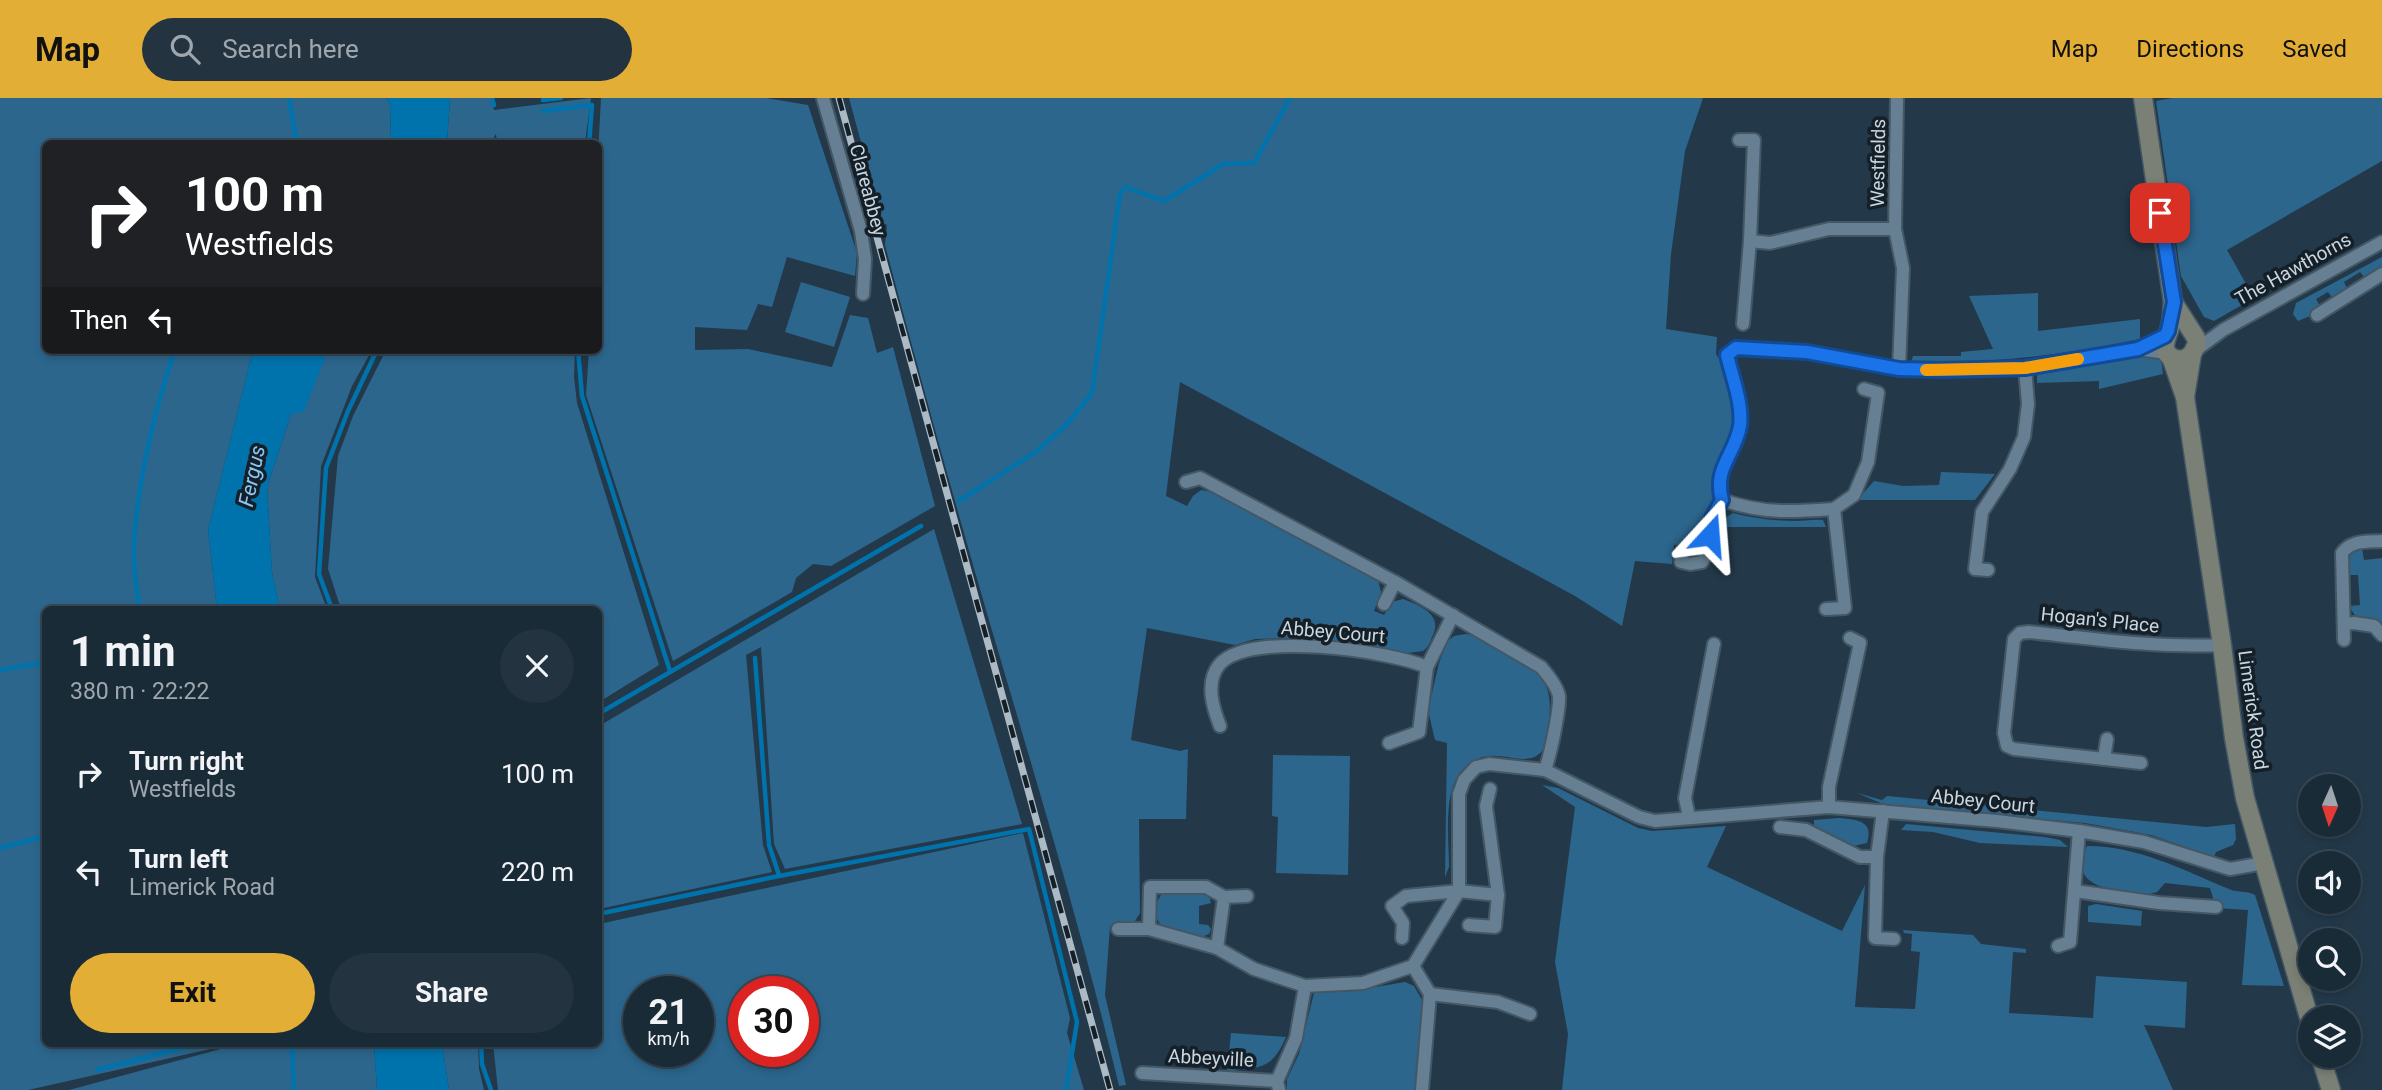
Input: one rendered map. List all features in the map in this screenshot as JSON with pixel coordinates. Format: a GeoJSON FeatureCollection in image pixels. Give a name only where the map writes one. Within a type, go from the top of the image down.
{"type":"FeatureCollection","features":[{"type":"Feature","properties":{"kind":"main road"},"geometry":{"type":"LineString","coordinates":[[2143,98],[2174,302],[2193,342]]}},
{"type":"Feature","properties":{"kind":"main road"},"geometry":{"type":"LineString","coordinates":[[2168,344],[2174,302]]}},
{"type":"Feature","properties":{"kind":"main road"},"geometry":{"type":"LineString","coordinates":[[2168,344],[2179,327],[2193,342]]}},
{"type":"Feature","properties":{"kind":"main road"},"geometry":{"type":"LineString","coordinates":[[2168,344],[2182,359],[2193,342]]}},
{"type":"Feature","properties":{"kind":"main road","name":"Limerick Road"},"geometry":{"type":"LineString","coordinates":[[2185,397],[2193,342]]}},
{"type":"Feature","properties":{"kind":"main road","name":"Limerick Road"},"geometry":{"type":"LineString","coordinates":[[2168,344],[2185,397],[2243,786],[2305,1005]]}},
{"type":"Feature","properties":{"kind":"main road"},"geometry":{"type":"LineString","coordinates":[[2324,1068],[2331,1090]]}},
{"type":"Feature","properties":{"kind":"street","name":"Clareabbey"},"geometry":{"type":"LineString","coordinates":[[823,98],[862,231],[865,259],[863,294]]}},
{"type":"Feature","properties":{"kind":"street","name":"Westfields"},"geometry":{"type":"LineString","coordinates":[[1897,98],[1895,229],[1903,268],[1899,369]]}},
{"type":"Feature","properties":{"kind":"street"},"geometry":{"type":"LineString","coordinates":[[1739,140],[1754,140],[1750,241],[1742,324]]}},
{"type":"Feature","properties":{"kind":"street","name":"Westfields"},"geometry":{"type":"LineString","coordinates":[[1750,241],[1770,243],[1829,229],[1895,229]]}},
{"type":"Feature","properties":{"kind":"street","name":"The Hawthorns"},"geometry":{"type":"LineString","coordinates":[[2193,342],[2222,330],[2382,242]]}},
{"type":"Feature","properties":{"kind":"street"},"geometry":{"type":"LineString","coordinates":[[2317,315],[2382,274]]}},
{"type":"Feature","properties":{"kind":"street"},"geometry":{"type":"LineString","coordinates":[[1682,551],[1681,562],[1702,562],[1708,552],[1712,518],[1722,500],[1719,488],[1720,472],[1738,435],[1740,423],[1740,410],[1727,355],[1736,348],[1807,352],[1899,369],[2025,368],[2168,344]]}},
{"type":"Feature","properties":{"kind":"street"},"geometry":{"type":"LineString","coordinates":[[1988,570],[1975,569],[1982,512],[2010,468],[2024,437],[2028,404],[2025,368]]}},
{"type":"Feature","properties":{"kind":"street"},"geometry":{"type":"LineString","coordinates":[[1722,500],[1751,509],[1793,512],[1834,509],[1854,495],[1868,461],[1878,393],[1864,389]]}},
{"type":"Feature","properties":{"kind":"street"},"geometry":{"type":"LineString","coordinates":[[1186,482],[1200,478],[1395,582],[1541,667],[1559,696],[1550,756],[1545,770]]}},
{"type":"Feature","properties":{"kind":"street"},"geometry":{"type":"LineString","coordinates":[[1826,609],[1845,608],[1834,509]]}},
{"type":"Feature","properties":{"kind":"street"},"geometry":{"type":"LineString","coordinates":[[2344,640],[2342,554],[2346,547],[2353,544],[2382,541]]}},
{"type":"Feature","properties":{"kind":"street","name":"Abbey Court"},"geometry":{"type":"LineString","coordinates":[[1384,604],[1395,582]]}},
{"type":"Feature","properties":{"kind":"street"},"geometry":{"type":"LineString","coordinates":[[1389,743],[1419,732],[1427,667],[1453,615]]}},
{"type":"Feature","properties":{"kind":"street"},"geometry":{"type":"LineString","coordinates":[[2344,624],[2374,626],[2382,635]]}},
{"type":"Feature","properties":{"kind":"street","name":"Hogan's Place"},"geometry":{"type":"LineString","coordinates":[[2141,763],[2007,746],[2004,733],[2012,645],[2017,636],[2029,632],[2132,644],[2193,647],[2222,645]]}},
{"type":"Feature","properties":{"kind":"street"},"geometry":{"type":"LineString","coordinates":[[1829,807],[1829,787],[1860,643],[1850,638]]}},
{"type":"Feature","properties":{"kind":"street"},"geometry":{"type":"LineString","coordinates":[[1689,817],[1685,798],[1714,644]]}},
{"type":"Feature","properties":{"kind":"street","name":"Abbey Court"},"geometry":{"type":"LineString","coordinates":[[1220,726],[1212,706],[1211,686],[1219,665],[1238,651],[1293,645],[1410,660],[1427,667]]}},
{"type":"Feature","properties":{"kind":"street"},"geometry":{"type":"LineString","coordinates":[[2104,759],[2106,739]]}},
{"type":"Feature","properties":{"kind":"street","name":"Abbey Court"},"geometry":{"type":"LineString","coordinates":[[1459,891],[1459,794],[1464,780],[1476,767],[1489,764],[1545,770],[1639,817],[1655,821],[1829,807],[1997,821],[2079,831],[2144,842],[2230,869],[2264,863]]}},
{"type":"Feature","properties":{"kind":"street"},"geometry":{"type":"LineString","coordinates":[[1469,925],[1495,927],[1498,895],[1486,806],[1490,789]]}},
{"type":"Feature","properties":{"kind":"street"},"geometry":{"type":"LineString","coordinates":[[1883,811],[1877,858],[1875,938],[1894,939]]}},
{"type":"Feature","properties":{"kind":"street"},"geometry":{"type":"LineString","coordinates":[[1780,827],[1806,830],[1860,857],[1877,858]]}},
{"type":"Feature","properties":{"kind":"street"},"geometry":{"type":"LineString","coordinates":[[2058,946],[2070,942],[2079,831]]}},
{"type":"Feature","properties":{"kind":"street"},"geometry":{"type":"LineString","coordinates":[[1149,929],[1150,887],[1206,887],[1224,897],[1247,896]]}},
{"type":"Feature","properties":{"kind":"street"},"geometry":{"type":"LineString","coordinates":[[1402,938],[1403,923],[1392,906],[1406,896],[1459,891],[1498,895]]}},
{"type":"Feature","properties":{"kind":"street"},"geometry":{"type":"LineString","coordinates":[[1118,929],[1149,929],[1217,948],[1254,969],[1305,986],[1363,983],[1413,966],[1459,891]]}},
{"type":"Feature","properties":{"kind":"street"},"geometry":{"type":"LineString","coordinates":[[2076,891],[2160,903],[2216,907]]}},
{"type":"Feature","properties":{"kind":"street"},"geometry":{"type":"LineString","coordinates":[[1217,948],[1224,897]]}},
{"type":"Feature","properties":{"kind":"street"},"geometry":{"type":"LineString","coordinates":[[1413,966],[1430,994],[1422,1090]]}},
{"type":"Feature","properties":{"kind":"street","name":"Abbeyville"},"geometry":{"type":"LineString","coordinates":[[1142,1073],[1278,1085],[1296,1038],[1305,986]]}},
{"type":"Feature","properties":{"kind":"street"},"geometry":{"type":"LineString","coordinates":[[1430,994],[1498,1002],[1530,1014]]}},
{"type":"Feature","properties":{"kind":"shaded area"},"geometry":{"type":"Polygon","coordinates":[[[0,98],[387,98],[390,105],[391,140],[42,140],[42,354],[252,354],[208,530],[217,606],[42,606],[42,1047],[219,1047],[28,1090],[0,1090],[0,98]]]}},
{"type":"Feature","properties":{"kind":"shaded area"},"geometry":{"type":"Polygon","coordinates":[[[450,98],[491,98],[494,110],[591,98],[585,140],[497,140],[496,134],[492,140],[447,140],[450,98]]]}},
{"type":"Feature","properties":{"kind":"shaded area"},"geometry":{"type":"Polygon","coordinates":[[[601,98],[766,98],[808,105],[857,253],[855,276],[787,257],[772,307],[758,304],[747,330],[695,327],[695,350],[748,349],[832,367],[850,315],[868,318],[877,353],[893,347],[935,506],[831,566],[813,564],[796,578],[792,592],[673,661],[586,395],[589,354],[602,354],[602,140],[599,140],[601,98]]]}},
{"type":"Feature","properties":{"kind":"shaded area"},"geometry":{"type":"Polygon","coordinates":[[[849,98],[1703,98],[1685,151],[1671,254],[1666,329],[1717,337],[1716,354],[1724,367],[1736,418],[1715,469],[1714,502],[1705,517],[1702,546],[1693,551],[1691,544],[1674,545],[1672,564],[1635,561],[1622,626],[1575,596],[1180,382],[1166,496],[1187,506],[1201,490],[1212,492],[1378,580],[1381,592],[1374,611],[1384,615],[1392,602],[1403,599],[1429,612],[1433,617],[1435,629],[1430,643],[1423,651],[1407,653],[1289,638],[1255,639],[1235,645],[1147,628],[1131,740],[1180,751],[1188,749],[1186,819],[1139,819],[1140,913],[1135,921],[1126,924],[1114,923],[1110,926],[1105,995],[1126,1085],[1119,1086],[1074,913],[924,389],[885,245],[887,225],[883,223],[849,98]]]}},
{"type":"Feature","properties":{"kind":"shaded area"},"geometry":{"type":"Polygon","coordinates":[[[2172,98],[2382,98],[2382,161],[2227,250],[2254,298],[2214,321],[2204,317],[2181,276],[2156,101],[2172,98]]]}},
{"type":"Feature","properties":{"kind":"shaded area"},"geometry":{"type":"Polygon","coordinates":[[[2382,257],[2382,268],[2366,279],[2360,272],[2344,282],[2348,290],[2334,300],[2328,292],[2316,299],[2321,308],[2310,316],[2298,321],[2293,314],[2296,303],[2382,257]]]}},
{"type":"Feature","properties":{"kind":"shaded area"},"geometry":{"type":"Polygon","coordinates":[[[801,282],[850,297],[834,347],[785,332],[801,282]]]}},
{"type":"Feature","properties":{"kind":"shaded area"},"geometry":{"type":"Polygon","coordinates":[[[2038,293],[2038,331],[2140,319],[2140,339],[2026,357],[1969,362],[1911,362],[1913,356],[1961,356],[1961,352],[1993,349],[1969,296],[2038,293]]]}},
{"type":"Feature","properties":{"kind":"shaded area"},"geometry":{"type":"Polygon","coordinates":[[[326,354],[370,354],[352,386],[321,466],[315,577],[326,606],[279,606],[272,572],[267,487],[291,414],[326,354]]]}},
{"type":"Feature","properties":{"kind":"shaded area"},"geometry":{"type":"Polygon","coordinates":[[[384,354],[575,354],[577,403],[659,665],[602,700],[602,606],[340,606],[328,569],[338,456],[353,416],[384,354]]]}},
{"type":"Feature","properties":{"kind":"shaded area"},"geometry":{"type":"Polygon","coordinates":[[[2151,355],[2161,358],[2163,374],[2099,389],[2099,381],[2037,383],[2037,374],[2151,355]]]}},
{"type":"Feature","properties":{"kind":"shaded area"},"geometry":{"type":"Polygon","coordinates":[[[1941,472],[1995,474],[1975,500],[1857,500],[1874,481],[1903,486],[1939,485],[1941,472]]]}},
{"type":"Feature","properties":{"kind":"shaded area"},"geometry":{"type":"Polygon","coordinates":[[[1733,513],[1779,520],[1823,520],[1826,527],[1721,527],[1723,519],[1733,513]]]}},
{"type":"Feature","properties":{"kind":"shaded area"},"geometry":{"type":"Polygon","coordinates":[[[934,529],[1022,824],[785,869],[774,844],[761,647],[746,655],[763,845],[772,872],[602,908],[602,724],[934,529]]]}},
{"type":"Feature","properties":{"kind":"shaded area"},"geometry":{"type":"Polygon","coordinates":[[[2362,548],[2364,560],[2382,558],[2382,630],[2358,618],[2350,606],[2360,605],[2358,575],[2348,575],[2347,559],[2354,550],[2362,548]]]}},
{"type":"Feature","properties":{"kind":"shaded area"},"geometry":{"type":"Polygon","coordinates":[[[1475,635],[1540,675],[1548,691],[1550,714],[1545,744],[1542,751],[1534,757],[1482,757],[1471,762],[1460,773],[1449,805],[1449,867],[1445,877],[1447,743],[1435,740],[1428,710],[1447,642],[1454,636],[1475,635]]]}},
{"type":"Feature","properties":{"kind":"shaded area"},"geometry":{"type":"Polygon","coordinates":[[[1273,755],[1350,756],[1348,875],[1276,873],[1278,817],[1272,816],[1273,755]]]}},
{"type":"Feature","properties":{"kind":"shaded area"},"geometry":{"type":"Polygon","coordinates":[[[1542,785],[1558,788],[1638,828],[1652,831],[1726,826],[1707,867],[1842,931],[1865,885],[1855,1007],[1915,1009],[1920,952],[1911,951],[1912,934],[1904,933],[1903,930],[1973,935],[1981,944],[2026,949],[2026,953],[2013,952],[2009,1013],[2093,1018],[2096,976],[2187,982],[2185,1028],[2144,1025],[2173,1090],[1562,1090],[1568,1034],[1555,962],[1575,807],[1542,785]]]}},
{"type":"Feature","properties":{"kind":"shaded area"},"geometry":{"type":"Polygon","coordinates":[[[1857,793],[1882,800],[1887,796],[2206,827],[2235,824],[2236,839],[2233,845],[2216,852],[2214,857],[2151,835],[2085,823],[1883,804],[1857,793]]]}},
{"type":"Feature","properties":{"kind":"shaded area"},"geometry":{"type":"Polygon","coordinates":[[[1839,818],[1858,821],[1866,826],[1869,835],[1867,843],[1854,846],[1814,826],[1814,820],[1839,818]]]}},
{"type":"Feature","properties":{"kind":"shaded area"},"geometry":{"type":"Polygon","coordinates":[[[1906,824],[2045,837],[2060,840],[2068,847],[1980,843],[1933,832],[1901,830],[1906,824]]]}},
{"type":"Feature","properties":{"kind":"shaded area"},"geometry":{"type":"Polygon","coordinates":[[[1023,833],[1070,1018],[1067,1033],[1084,1090],[498,1090],[493,1047],[602,1047],[602,923],[1023,833]]]}},
{"type":"Feature","properties":{"kind":"shaded area"},"geometry":{"type":"Polygon","coordinates":[[[2087,846],[2142,855],[2232,890],[2255,895],[2284,986],[2242,985],[2248,910],[2216,908],[2210,888],[2165,883],[2157,892],[2149,894],[2099,885],[2089,880],[2083,872],[2082,861],[2087,846]]]}},
{"type":"Feature","properties":{"kind":"shaded area"},"geometry":{"type":"Polygon","coordinates":[[[1161,895],[1209,895],[1211,903],[1199,906],[1199,924],[1208,925],[1211,929],[1209,934],[1202,937],[1164,928],[1156,916],[1156,908],[1161,895]]]}},
{"type":"Feature","properties":{"kind":"shaded area"},"geometry":{"type":"Polygon","coordinates":[[[2096,904],[2142,911],[2141,926],[2088,922],[2088,906],[2096,904]]]}},
{"type":"Feature","properties":{"kind":"shaded area"},"geometry":{"type":"Polygon","coordinates":[[[1405,982],[1414,986],[1423,1002],[1417,1090],[1287,1090],[1287,1079],[1299,1054],[1314,993],[1324,990],[1346,992],[1405,982]]]}},
{"type":"Feature","properties":{"kind":"shaded area"},"geometry":{"type":"Polygon","coordinates":[[[1231,1033],[1286,1037],[1269,1062],[1256,1068],[1227,1072],[1231,1033]]]}},
{"type":"Feature","properties":{"kind":"shaded area"},"geometry":{"type":"Polygon","coordinates":[[[228,1047],[374,1047],[377,1090],[69,1090],[228,1047]]]}},
{"type":"Feature","properties":{"kind":"shaded area"},"geometry":{"type":"Polygon","coordinates":[[[443,1047],[478,1047],[479,1069],[484,1090],[449,1090],[443,1047]]]}},
{"type":"Feature","properties":{"kind":"water"},"geometry":{"type":"Polygon","coordinates":[[[387,98],[450,98],[447,140],[391,140],[390,105],[387,98]]]}},
{"type":"Feature","properties":{"kind":"water","name":"Fergus"},"geometry":{"type":"Polygon","coordinates":[[[252,354],[326,354],[304,411],[291,414],[267,487],[272,572],[279,606],[217,606],[208,530],[252,354]]]}},
{"type":"Feature","properties":{"kind":"water"},"geometry":{"type":"Polygon","coordinates":[[[374,1047],[443,1047],[449,1090],[377,1090],[374,1047]]]}},
{"type":"Feature","properties":{"kind":"waterway"},"geometry":{"type":"LineString","coordinates":[[289,98],[296,140]]}},
{"type":"Feature","properties":{"kind":"waterway"},"geometry":{"type":"LineString","coordinates":[[492,98],[494,105]]}},
{"type":"Feature","properties":{"kind":"waterway"},"geometry":{"type":"LineString","coordinates":[[543,100],[561,98]]}},
{"type":"Feature","properties":{"kind":"waterway"},"geometry":{"type":"LineString","coordinates":[[959,501],[1037,451],[1067,424],[1092,393],[1120,194],[1125,187],[1164,201],[1223,164],[1254,163],[1290,98]]}},
{"type":"Feature","properties":{"kind":"waterway"},"geometry":{"type":"LineString","coordinates":[[543,111],[592,105],[589,140]]}},
{"type":"Feature","properties":{"kind":"waterway"},"geometry":{"type":"LineString","coordinates":[[139,606],[134,553],[139,497],[154,421],[174,354]]}},
{"type":"Feature","properties":{"kind":"waterway"},"geometry":{"type":"LineString","coordinates":[[331,606],[319,574],[326,468],[348,411],[375,354]]}},
{"type":"Feature","properties":{"kind":"waterway"},"geometry":{"type":"LineString","coordinates":[[578,354],[582,396],[670,671]]}},
{"type":"Feature","properties":{"kind":"waterway"},"geometry":{"type":"LineString","coordinates":[[602,712],[921,526]]}},
{"type":"Feature","properties":{"kind":"waterway"},"geometry":{"type":"LineString","coordinates":[[755,658],[769,845],[779,875]]}},
{"type":"Feature","properties":{"kind":"waterway"},"geometry":{"type":"LineString","coordinates":[[0,670],[42,663]]}},
{"type":"Feature","properties":{"kind":"waterway"},"geometry":{"type":"LineString","coordinates":[[602,913],[779,876],[1029,829],[1077,1022],[1066,1090]]}},
{"type":"Feature","properties":{"kind":"waterway"},"geometry":{"type":"LineString","coordinates":[[0,848],[42,837]]}},
{"type":"Feature","properties":{"kind":"waterway"},"geometry":{"type":"LineString","coordinates":[[97,1070],[186,1047]]}},
{"type":"Feature","properties":{"kind":"waterway"},"geometry":{"type":"LineString","coordinates":[[292,1047],[294,1090]]}},
{"type":"Feature","properties":{"kind":"waterway"},"geometry":{"type":"LineString","coordinates":[[481,1047],[482,1064],[491,1090]]}},
{"type":"Feature","properties":{"kind":"railway"},"geometry":{"type":"LineString","coordinates":[[839,98],[1110,1090]]}},
{"type":"Feature","properties":{"kind":"slow traffic"},"geometry":{"type":"LineString","coordinates":[[1926,370],[2025,368],[2078,359]]}},
{"type":"Feature","properties":{"kind":"route"},"geometry":{"type":"LineString","coordinates":[[1710,535],[1712,518],[1722,500],[1719,488],[1720,472],[1738,435],[1740,423],[1740,410],[1727,355],[1736,348],[1807,352],[1899,369],[1943,370],[2025,368],[2138,349],[2165,336],[2174,302],[2160,213]]}}]}
